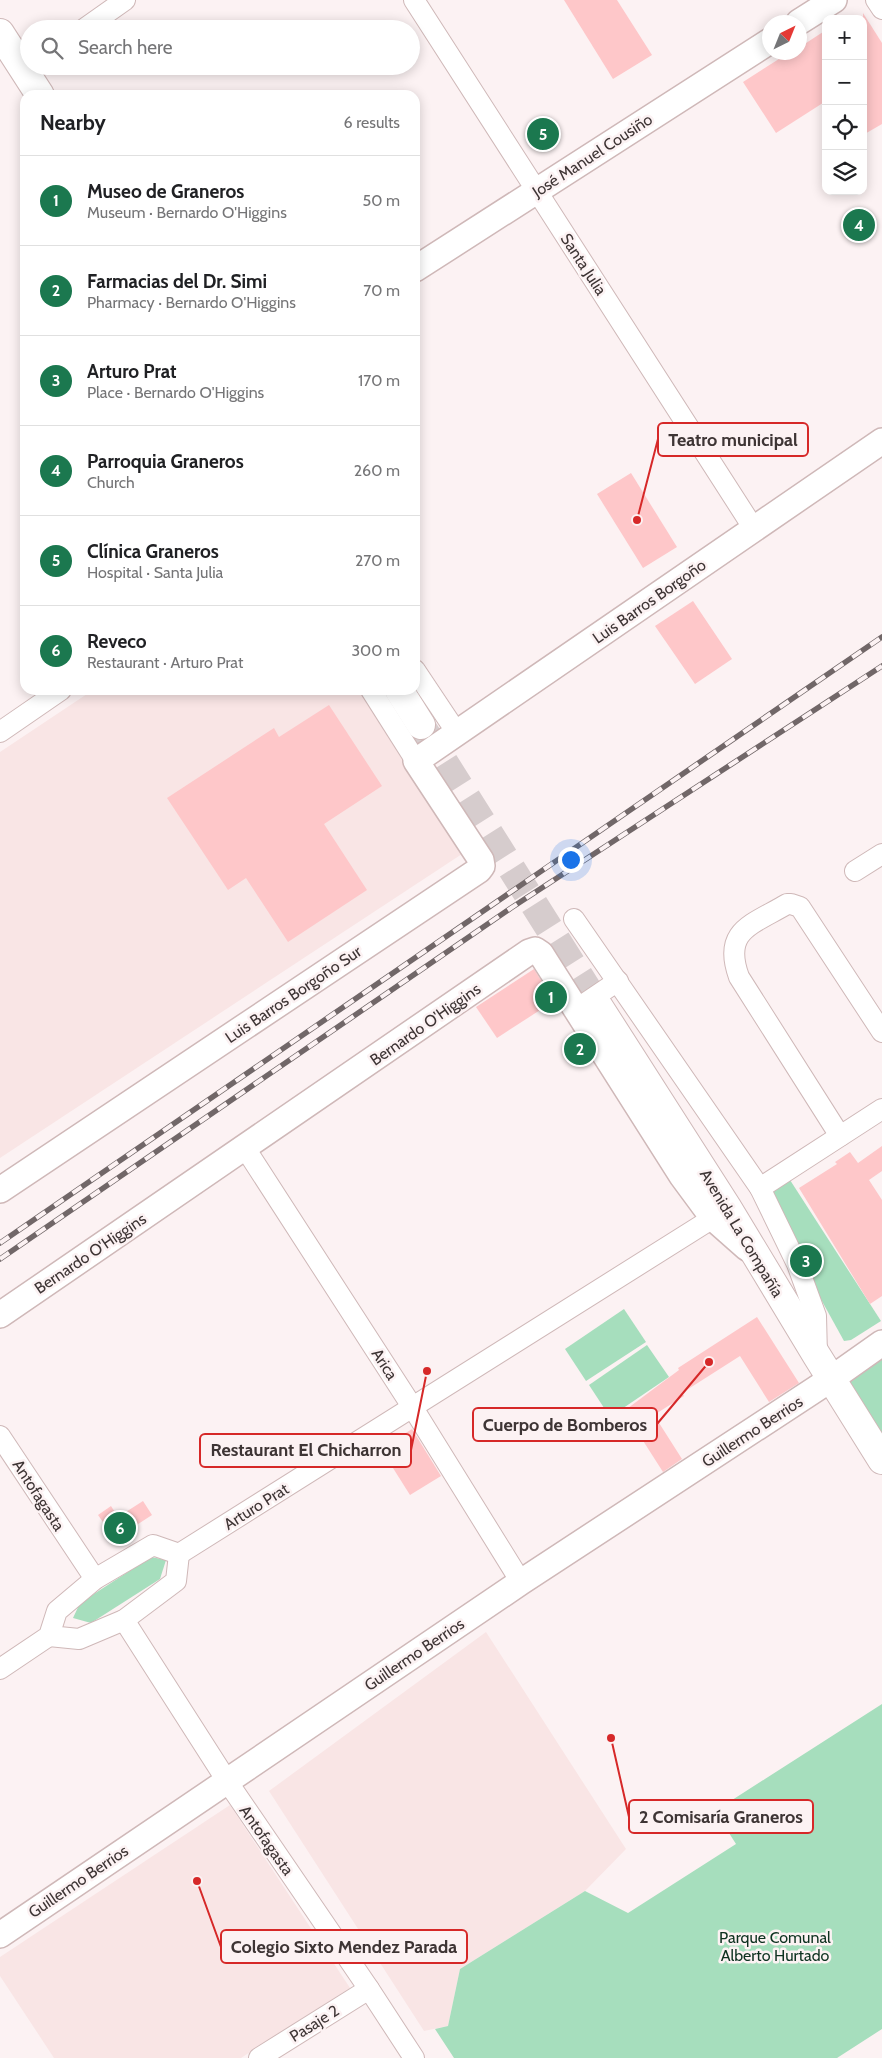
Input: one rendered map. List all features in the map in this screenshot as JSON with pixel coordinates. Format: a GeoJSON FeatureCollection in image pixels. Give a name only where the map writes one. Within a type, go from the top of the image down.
{"type":"FeatureCollection","features":[{"type":"Feature","properties":{"kind":"main road"},"geometry":{"type":"LineString","coordinates":[[0,33],[16,70],[21,90]]}},
{"type":"Feature","properties":{"kind":"main road"},"geometry":{"type":"LineString","coordinates":[[21,75],[35,90]]}},
{"type":"Feature","properties":{"kind":"main road"},"geometry":{"type":"LineString","coordinates":[[402,695],[421,725]]}},
{"type":"Feature","properties":{"kind":"main road","name":"Avenida La Compañía"},"geometry":{"type":"LineString","coordinates":[[587,1008],[727,1207],[816,1356],[882,1460]]}},
{"type":"Feature","properties":{"kind":"street"},"geometry":{"type":"LineString","coordinates":[[97,20],[125,0]]}},
{"type":"Feature","properties":{"kind":"street","name":"Santa Julia"},"geometry":{"type":"LineString","coordinates":[[414,0],[754,528]]}},
{"type":"Feature","properties":{"kind":"street"},"geometry":{"type":"LineString","coordinates":[[807,17],[834,0]]}},
{"type":"Feature","properties":{"kind":"street"},"geometry":{"type":"LineString","coordinates":[[876,0],[882,9]]}},
{"type":"Feature","properties":{"kind":"street","name":"José Manuel Cousiño"},"geometry":{"type":"LineString","coordinates":[[420,266],[762,46]]}},
{"type":"Feature","properties":{"kind":"street","name":"Luis Barros Borgoño"},"geometry":{"type":"LineString","coordinates":[[416,761],[882,441]]}},
{"type":"Feature","properties":{"kind":"street"},"geometry":{"type":"LineString","coordinates":[[420,678],[456,734]]}},
{"type":"Feature","properties":{"kind":"street"},"geometry":{"type":"LineString","coordinates":[[0,732],[54,695]]}},
{"type":"Feature","properties":{"kind":"street"},"geometry":{"type":"LineString","coordinates":[[374,695],[416,761]]}},
{"type":"Feature","properties":{"kind":"street","name":"Luis Barros Borgoño Sur"},"geometry":{"type":"LineString","coordinates":[[0,1190],[479,870],[482,866],[481,860],[416,761]]}},
{"type":"Feature","properties":{"kind":"street"},"geometry":{"type":"LineString","coordinates":[[855,871],[882,854]]}},
{"type":"Feature","properties":{"kind":"street"},"geometry":{"type":"LineString","coordinates":[[840,1136],[738,977],[732,954],[737,938],[744,930],[787,904],[800,907],[882,1032]]}},
{"type":"Feature","properties":{"kind":"street"},"geometry":{"type":"LineString","coordinates":[[574,919],[760,1188],[797,1264],[816,1316],[816,1356]]}},
{"type":"Feature","properties":{"kind":"street","name":"Bernardo O'Higgins"},"geometry":{"type":"LineString","coordinates":[[0,1315],[529,952],[535,950],[541,954],[587,1008],[682,1176],[713,1218],[757,1257]]}},
{"type":"Feature","properties":{"kind":"street"},"geometry":{"type":"LineString","coordinates":[[587,1008],[618,981]]}},
{"type":"Feature","properties":{"kind":"street"},"geometry":{"type":"LineString","coordinates":[[760,1188],[882,1109]]}},
{"type":"Feature","properties":{"kind":"street","name":"Arica"},"geometry":{"type":"LineString","coordinates":[[245,1148],[413,1408],[521,1582]]}},
{"type":"Feature","properties":{"kind":"street","name":"Arturo Prat"},"geometry":{"type":"LineString","coordinates":[[179,1554],[713,1218]]}},
{"type":"Feature","properties":{"kind":"street","name":"Guillermo Berrios"},"geometry":{"type":"LineString","coordinates":[[0,1935],[521,1582],[831,1379],[882,1343]]}},
{"type":"Feature","properties":{"kind":"street","name":"Antofagasta"},"geometry":{"type":"LineString","coordinates":[[0,1436],[95,1579]]}},
{"type":"Feature","properties":{"kind":"street"},"geometry":{"type":"LineString","coordinates":[[0,1669],[49,1636],[57,1611],[95,1579],[153,1545],[179,1554],[176,1580],[124,1620],[79,1639],[49,1636]]}},
{"type":"Feature","properties":{"kind":"street","name":"Antofagasta"},"geometry":{"type":"LineString","coordinates":[[124,1620],[227,1781],[370,1989],[414,2058]]}},
{"type":"Feature","properties":{"kind":"street","name":"Pasaje 2"},"geometry":{"type":"LineString","coordinates":[[259,2058],[370,1989]]}},
{"type":"Feature","properties":{"kind":"shaded area"},"geometry":{"type":"Polygon","coordinates":[[[86,695],[373,695],[466,842],[462,854],[0,1158],[0,752],[86,695]]]}},
{"type":"Feature","properties":{"kind":"shaded area"},"geometry":{"type":"Polygon","coordinates":[[[486,1632],[626,1849],[585,1891],[460,1969],[448,2026],[424,2031],[269,1791],[486,1632]]]}},
{"type":"Feature","properties":{"kind":"shaded area"},"geometry":{"type":"Polygon","coordinates":[[[230,1805],[350,1988],[241,2058],[54,2058],[0,1976],[0,1957],[230,1805]]]}},
{"type":"Feature","properties":{"kind":"green space"},"geometry":{"type":"Polygon","coordinates":[[[790,1180],[881,1321],[851,1340],[844,1341],[802,1265],[770,1193],[790,1180]]]}},
{"type":"Feature","properties":{"kind":"green space"},"geometry":{"type":"Polygon","coordinates":[[[624,1309],[646,1342],[586,1381],[565,1349],[624,1309]]]}},
{"type":"Feature","properties":{"kind":"green space"},"geometry":{"type":"Polygon","coordinates":[[[647,1345],[669,1377],[610,1417],[589,1385],[647,1345]]]}},
{"type":"Feature","properties":{"kind":"green space"},"geometry":{"type":"Polygon","coordinates":[[[879,1356],[882,1360],[882,1444],[842,1382],[879,1356]]]}},
{"type":"Feature","properties":{"kind":"green space"},"geometry":{"type":"Polygon","coordinates":[[[151,1557],[166,1560],[160,1579],[91,1623],[73,1618],[80,1603],[151,1557]]]}},
{"type":"Feature","properties":{"kind":"green space","name":"Parque Comunal Alberto Hurtado"},"geometry":{"type":"Polygon","coordinates":[[[882,1704],[882,2029],[837,2058],[454,2058],[435,2029],[448,2026],[460,1969],[585,1891],[628,1913],[736,1844],[715,1811],[882,1704]]]}},
{"type":"Feature","properties":{"kind":"building"},"geometry":{"type":"Polygon","coordinates":[[[564,0],[617,0],[652,55],[613,79],[564,0]]]}},
{"type":"Feature","properties":{"kind":"building"},"geometry":{"type":"Polygon","coordinates":[[[867,19],[882,43],[882,124],[867,133],[867,19]]]}},
{"type":"Feature","properties":{"kind":"building"},"geometry":{"type":"Polygon","coordinates":[[[822,33],[822,104],[776,133],[743,82],[777,60],[807,60],[807,42],[822,33]]]}},
{"type":"Feature","properties":{"kind":"building"},"geometry":{"type":"Polygon","coordinates":[[[631,473],[677,547],[643,568],[597,494],[631,473]]]}},
{"type":"Feature","properties":{"kind":"building"},"geometry":{"type":"Polygon","coordinates":[[[693,601],[732,659],[695,684],[655,626],[693,601]]]}},
{"type":"Feature","properties":{"kind":"building"},"geometry":{"type":"Polygon","coordinates":[[[329,705],[382,786],[324,824],[367,890],[288,942],[246,878],[228,890],[167,798],[274,728],[279,737],[329,705]]]}},
{"type":"Feature","properties":{"kind":"building"},"geometry":{"type":"Polygon","coordinates":[[[534,969],[554,1001],[497,1038],[476,1007],[534,969]]]}},
{"type":"Feature","properties":{"kind":"building"},"geometry":{"type":"Polygon","coordinates":[[[882,1146],[882,1171],[869,1180],[882,1200],[882,1296],[870,1304],[799,1188],[837,1164],[835,1162],[850,1152],[858,1163],[882,1146]]]}},
{"type":"Feature","properties":{"kind":"building"},"geometry":{"type":"Polygon","coordinates":[[[757,1317],[799,1383],[769,1402],[740,1356],[682,1393],[684,1396],[654,1415],[682,1459],[663,1472],[624,1411],[679,1370],[678,1368],[757,1317]]]}},
{"type":"Feature","properties":{"kind":"building"},"geometry":{"type":"Polygon","coordinates":[[[412,1429],[441,1476],[410,1495],[381,1449],[412,1429]]]}},
{"type":"Feature","properties":{"kind":"building"},"geometry":{"type":"Polygon","coordinates":[[[143,1501],[152,1515],[115,1539],[98,1515],[111,1506],[118,1517],[143,1501]]]}},
{"type":"Feature","properties":{"kind":"tunnel"},"geometry":{"type":"LineString","coordinates":[[422,727],[599,1007]]}},
{"type":"Feature","properties":{"kind":"railway"},"geometry":{"type":"LineString","coordinates":[[0,1243],[882,637]]}},
{"type":"Feature","properties":{"kind":"railway"},"geometry":{"type":"LineString","coordinates":[[0,1259],[511,908],[882,666]]}},
{"type":"Feature","properties":{"kind":"place","name":"Clínica Graneros"},"geometry":{"type":"Point","coordinates":[543,134]}},
{"type":"Feature","properties":{"kind":"place","name":"Parroquia Graneros"},"geometry":{"type":"Point","coordinates":[859,225]}},
{"type":"Feature","properties":{"kind":"place","name":"Teatro municipal"},"geometry":{"type":"Point","coordinates":[637,520]}},
{"type":"Feature","properties":{"kind":"place","name":"Museo de Graneros"},"geometry":{"type":"Point","coordinates":[551,997]}},
{"type":"Feature","properties":{"kind":"place","name":"Farmacias del Dr. Simi"},"geometry":{"type":"Point","coordinates":[580,1049]}},
{"type":"Feature","properties":{"kind":"place","name":"Arturo Prat"},"geometry":{"type":"Point","coordinates":[806,1261]}},
{"type":"Feature","properties":{"kind":"place","name":"Cuerpo de Bomberos"},"geometry":{"type":"Point","coordinates":[709,1362]}},
{"type":"Feature","properties":{"kind":"place","name":"Restaurant El Chicharron"},"geometry":{"type":"Point","coordinates":[427,1371]}},
{"type":"Feature","properties":{"kind":"place","name":"Reveco"},"geometry":{"type":"Point","coordinates":[120,1528]}},
{"type":"Feature","properties":{"kind":"place","name":"2 Comisaría Graneros"},"geometry":{"type":"Point","coordinates":[611,1738]}},
{"type":"Feature","properties":{"kind":"place","name":"Colegio Sixto Mendez Parada"},"geometry":{"type":"Point","coordinates":[197,1881]}}]}
